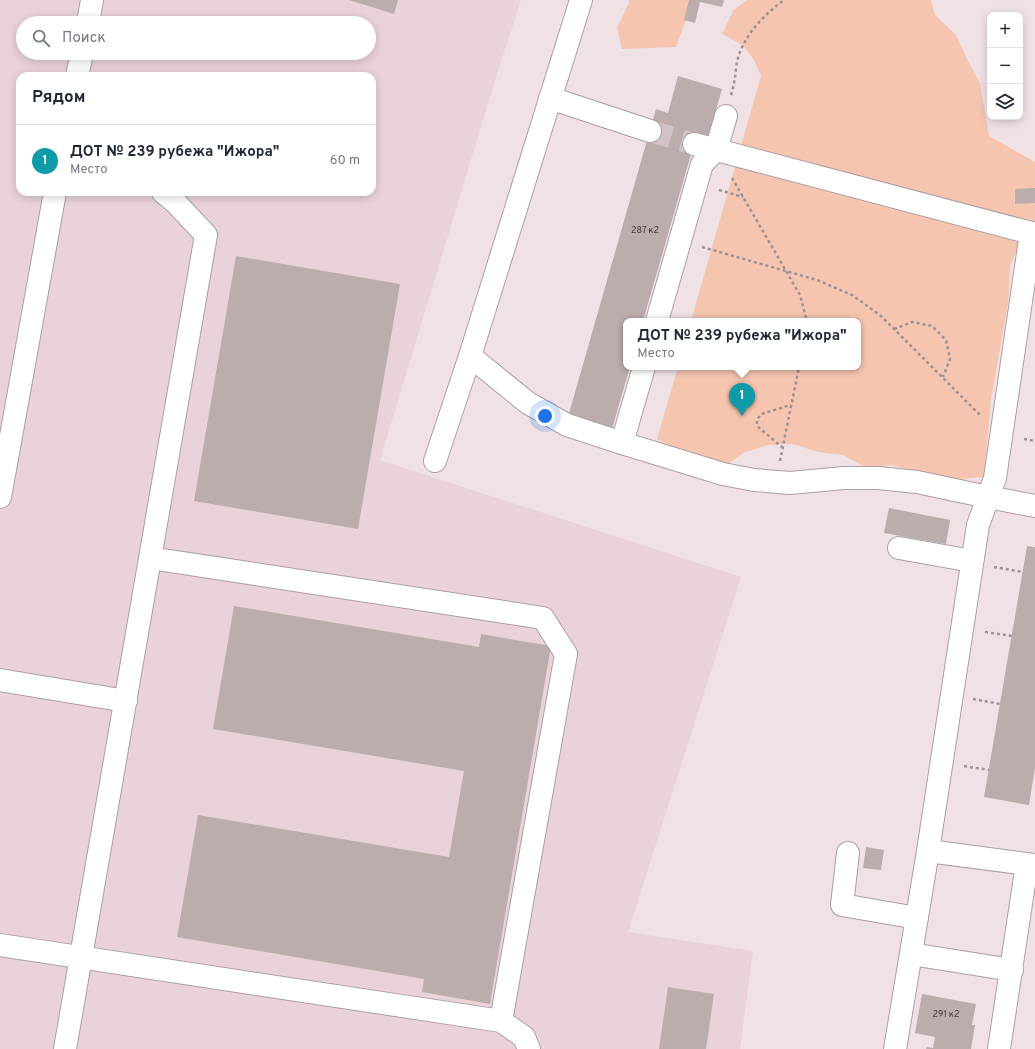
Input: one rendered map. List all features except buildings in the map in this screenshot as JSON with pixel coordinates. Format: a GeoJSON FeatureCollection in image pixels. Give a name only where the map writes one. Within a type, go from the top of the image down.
{"type":"FeatureCollection","features":[{"type":"Feature","properties":{"kind":"lane"},"geometry":{"type":"LineString","coordinates":[[89,16],[92,0]]}},
{"type":"Feature","properties":{"kind":"lane"},"geometry":{"type":"LineString","coordinates":[[435,461],[470,356],[580,0]]}},
{"type":"Feature","properties":{"kind":"lane"},"geometry":{"type":"LineString","coordinates":[[78,72],[80,60]]}},
{"type":"Feature","properties":{"kind":"lane"},"geometry":{"type":"LineString","coordinates":[[550,98],[650,131]]}},
{"type":"Feature","properties":{"kind":"lane"},"geometry":{"type":"LineString","coordinates":[[658,318],[702,164],[716,150],[726,116]]}},
{"type":"Feature","properties":{"kind":"lane"},"geometry":{"type":"LineString","coordinates":[[694,144],[1033,233],[995,478],[978,525],[928,851],[895,1049]]}},
{"type":"Feature","properties":{"kind":"lane"},"geometry":{"type":"LineString","coordinates":[[0,497],[54,196]]}},
{"type":"Feature","properties":{"kind":"lane"},"geometry":{"type":"LineString","coordinates":[[65,1049],[206,236],[168,196]]}},
{"type":"Feature","properties":{"kind":"lane"},"geometry":{"type":"LineString","coordinates":[[470,356],[528,403],[567,425],[723,474],[754,480],[790,483],[844,478],[878,478],[917,482],[1035,506]]}},
{"type":"Feature","properties":{"kind":"lane"},"geometry":{"type":"LineString","coordinates":[[622,443],[643,370]]}},
{"type":"Feature","properties":{"kind":"lane"},"geometry":{"type":"LineString","coordinates":[[899,548],[972,562]]}},
{"type":"Feature","properties":{"kind":"lane"},"geometry":{"type":"LineString","coordinates":[[150,558],[543,618],[566,654],[501,1021]]}},
{"type":"Feature","properties":{"kind":"lane"},"geometry":{"type":"LineString","coordinates":[[0,680],[126,700]]}},
{"type":"Feature","properties":{"kind":"lane"},"geometry":{"type":"LineString","coordinates":[[928,851],[1031,865],[999,1049]]}},
{"type":"Feature","properties":{"kind":"lane"},"geometry":{"type":"LineString","coordinates":[[848,853],[842,905],[917,918]]}},
{"type":"Feature","properties":{"kind":"lane"},"geometry":{"type":"LineString","coordinates":[[0,945],[501,1021],[524,1037],[529,1049]]}},
{"type":"Feature","properties":{"kind":"lane"},"geometry":{"type":"LineString","coordinates":[[910,954],[1012,970]]}},
{"type":"Feature","properties":{"kind":"path"},"geometry":{"type":"LineString","coordinates":[[726,116],[735,78],[737,60],[743,45],[762,19],[774,7],[784,0]]}},
{"type":"Feature","properties":{"kind":"path"},"geometry":{"type":"LineString","coordinates":[[716,150],[800,295],[806,318]]}},
{"type":"Feature","properties":{"kind":"path"},"geometry":{"type":"LineString","coordinates":[[680,241],[817,280],[852,295],[882,316],[1001,436]]}},
{"type":"Feature","properties":{"kind":"path"},"geometry":{"type":"LineString","coordinates":[[894,329],[912,322],[932,326],[946,340],[950,359],[943,377]]}},
{"type":"Feature","properties":{"kind":"path"},"geometry":{"type":"LineString","coordinates":[[776,482],[798,370]]}},
{"type":"Feature","properties":{"kind":"path"},"geometry":{"type":"LineString","coordinates":[[783,448],[757,426],[756,420],[761,414],[792,405]]}},
{"type":"Feature","properties":{"kind":"path"},"geometry":{"type":"LineString","coordinates":[[972,562],[1023,572]]}},
{"type":"Feature","properties":{"kind":"path"},"geometry":{"type":"LineString","coordinates":[[962,629],[1012,636]]}},
{"type":"Feature","properties":{"kind":"shaded area"},"geometry":{"type":"Polygon","coordinates":[[[0,0],[521,0],[497,74],[380,460],[741,577],[628,932],[753,951],[740,1049],[0,1049],[0,0]]]}},
{"type":"Feature","properties":{"kind":"shaded area"},"geometry":{"type":"Polygon","coordinates":[[[629,0],[693,0],[676,47],[622,49],[617,28],[629,0]]]}},
{"type":"Feature","properties":{"kind":"shaded area"},"geometry":{"type":"Polygon","coordinates":[[[747,0],[931,0],[935,15],[956,35],[980,83],[989,136],[1035,162],[1035,223],[1016,252],[1010,266],[1007,309],[991,400],[984,477],[952,480],[918,473],[892,465],[867,468],[843,455],[818,452],[793,444],[768,445],[743,453],[727,465],[685,455],[657,439],[677,370],[861,370],[861,318],[692,318],[761,76],[754,60],[743,45],[722,34],[733,11],[747,0]]]}},
{"type":"Feature","properties":{"kind":"tunnel"},"geometry":{"type":"LineString","coordinates":[[650,131],[694,144]]}},
{"type":"Feature","properties":{"kind":"place","name":"ДОТ № 239 рубежа \"Ижора\""},"geometry":{"type":"Point","coordinates":[742,416]}}]}
